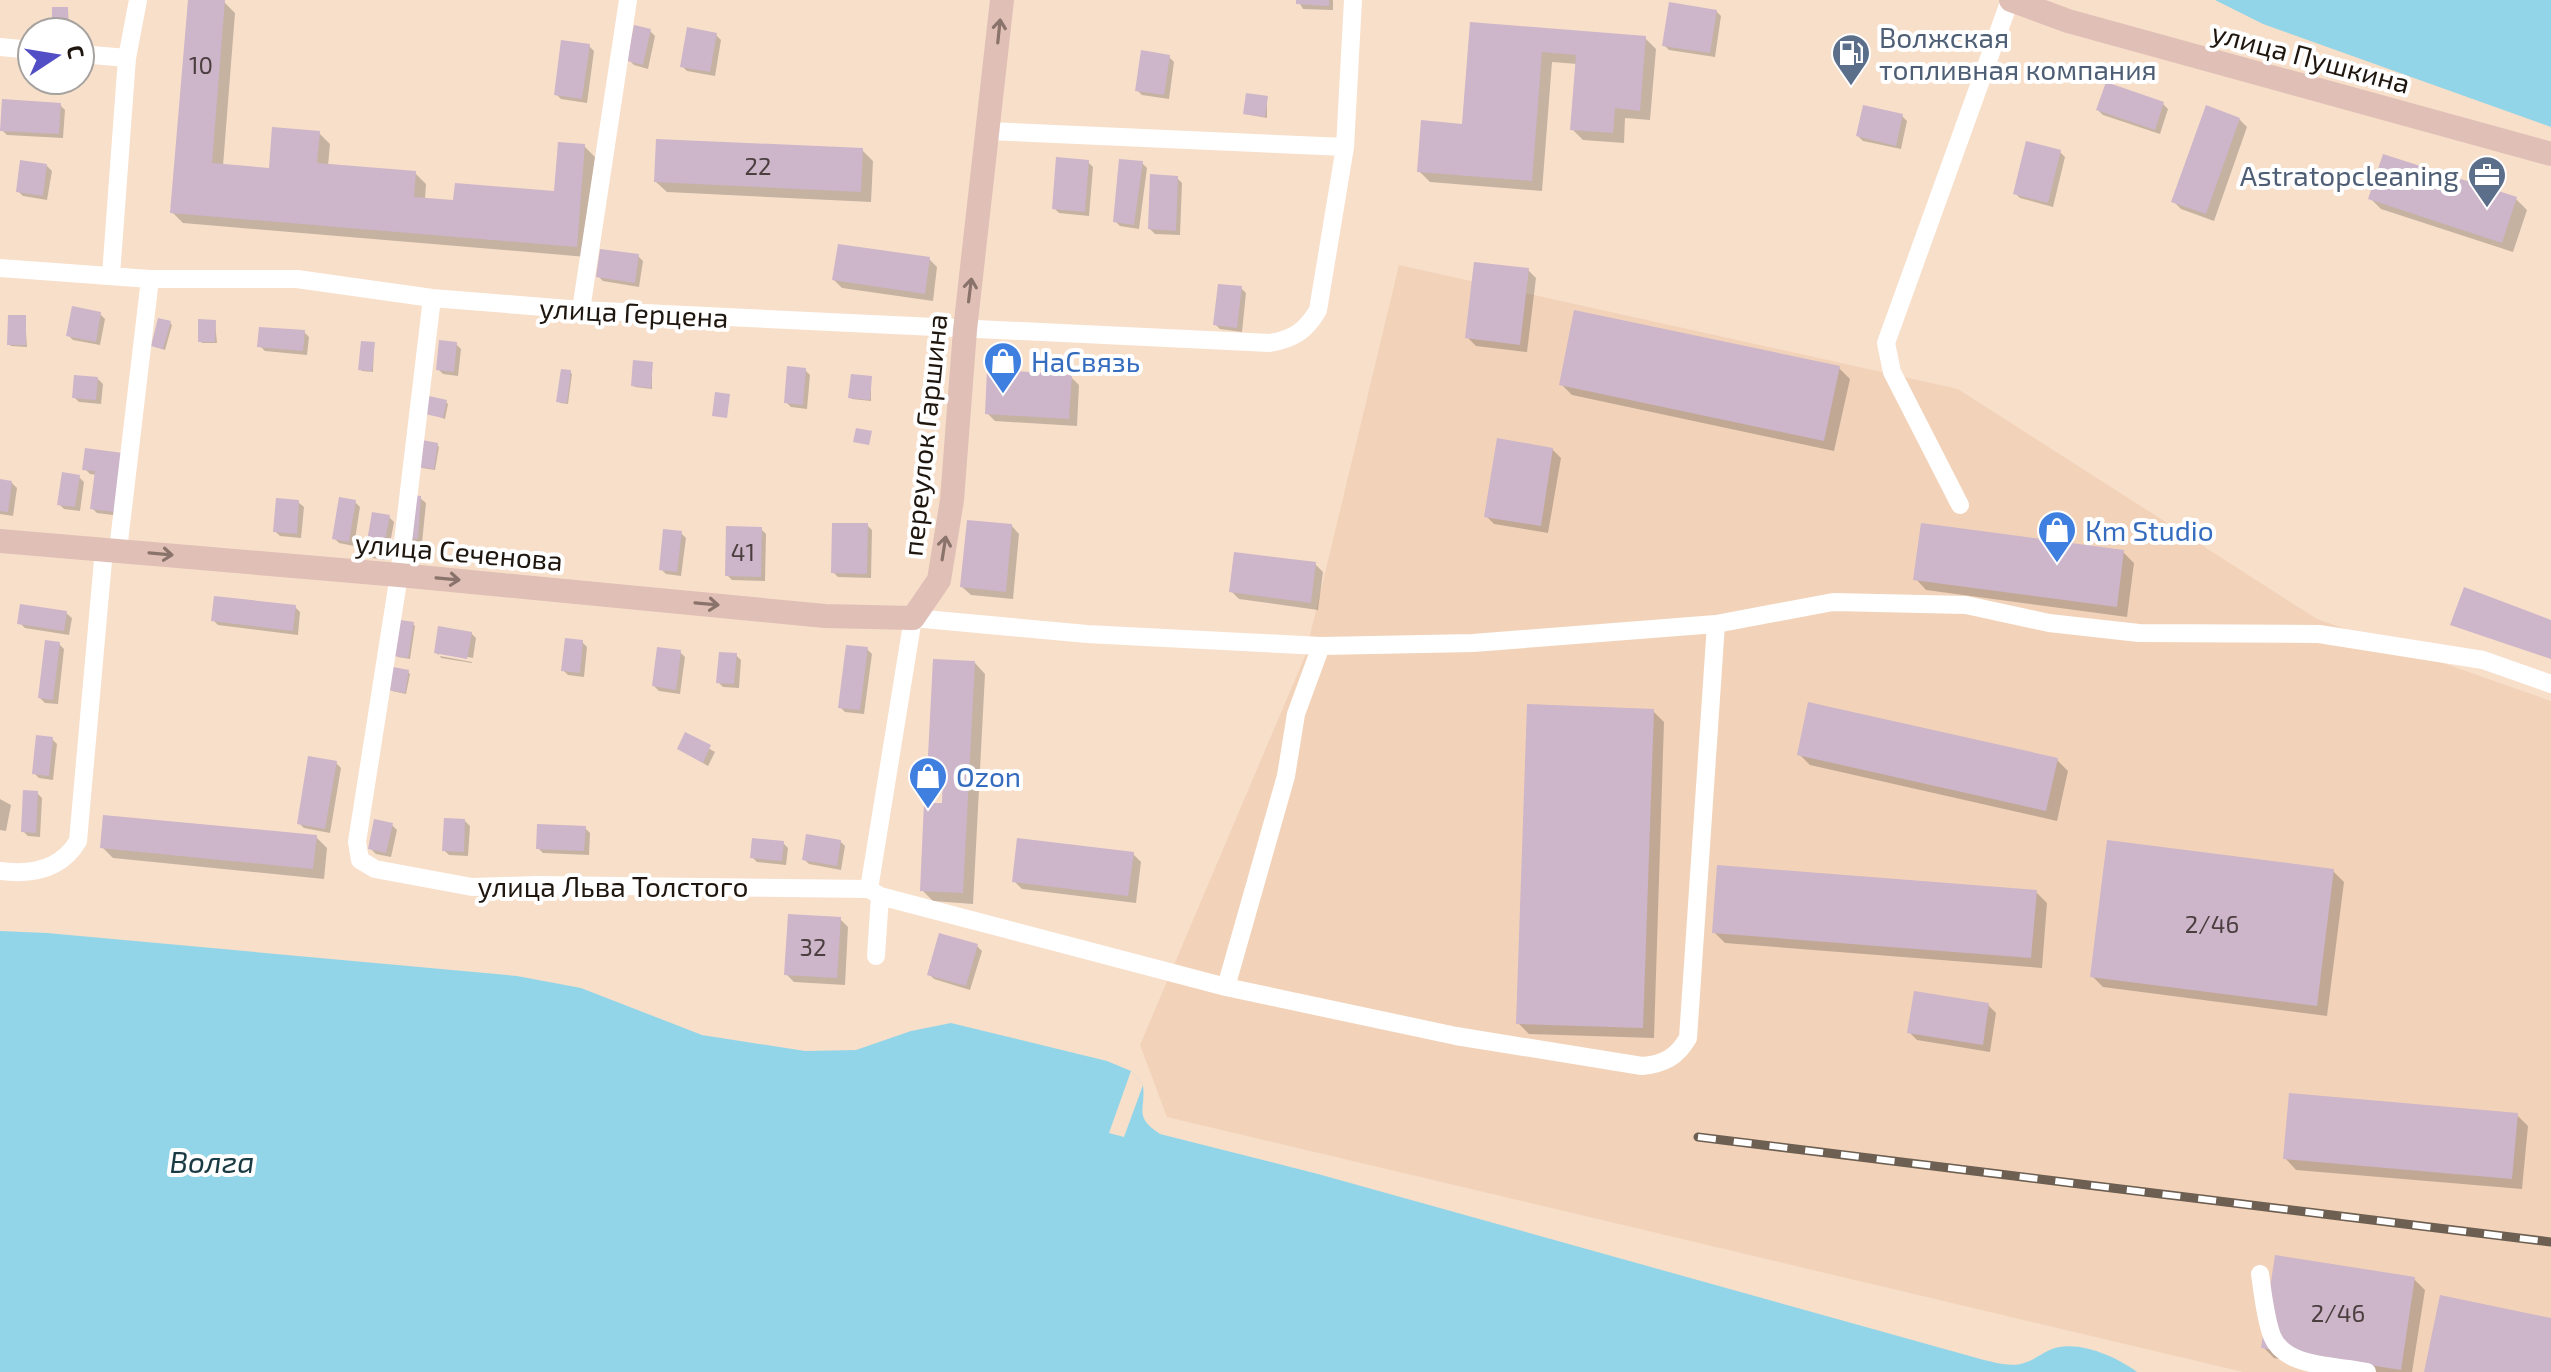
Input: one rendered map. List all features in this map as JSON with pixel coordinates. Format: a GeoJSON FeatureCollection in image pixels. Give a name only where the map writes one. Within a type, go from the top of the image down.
{"type":"FeatureCollection","features":[{"type":"Feature","properties":{"kind":"main road","name":"переулок Гаршина"},"geometry":{"type":"LineString","coordinates":[[913,618],[939,580],[952,500],[965,330],[1002,0]]}},
{"type":"Feature","properties":{"kind":"main road","name":"улица Пушкина"},"geometry":{"type":"LineString","coordinates":[[2010,0],[2068,21],[2551,154]]}},
{"type":"Feature","properties":{"kind":"main road","name":"улица Сеченова"},"geometry":{"type":"LineString","coordinates":[[0,541],[825,616],[913,618]]}},
{"type":"Feature","properties":{"kind":"street"},"geometry":{"type":"LineString","coordinates":[[111,275],[127,58],[138,0]]}},
{"type":"Feature","properties":{"kind":"street"},"geometry":{"type":"LineString","coordinates":[[581,310],[628,0]]}},
{"type":"Feature","properties":{"kind":"street"},"geometry":{"type":"LineString","coordinates":[[988,131],[1345,147],[1353,0]]}},
{"type":"Feature","properties":{"kind":"street"},"geometry":{"type":"LineString","coordinates":[[1960,505],[1892,372],[1886,343],[2010,0]]}},
{"type":"Feature","properties":{"kind":"street"},"geometry":{"type":"LineString","coordinates":[[96,55],[127,58]]}},
{"type":"Feature","properties":{"kind":"street","name":"улица Герцена"},"geometry":{"type":"LineString","coordinates":[[0,268],[150,279],[297,279],[432,298],[581,310],[1270,343],[1298,335],[1310,324],[1318,310],[1345,147]]}},
{"type":"Feature","properties":{"kind":"street"},"geometry":{"type":"LineString","coordinates":[[0,871],[24,874],[48,868],[71,852],[78,841],[111,550],[150,279]]}},
{"type":"Feature","properties":{"kind":"street"},"geometry":{"type":"LineString","coordinates":[[399,575],[432,298]]}},
{"type":"Feature","properties":{"kind":"street","name":"улица Льва Толстого"},"geometry":{"type":"LineString","coordinates":[[399,575],[357,842],[360,860],[375,869],[472,887],[538,885],[875,893],[1226,987],[1456,1036],[1642,1066],[1656,1065],[1670,1059],[1681,1050],[1688,1038],[1716,624]]}},
{"type":"Feature","properties":{"kind":"street"},"geometry":{"type":"LineString","coordinates":[[913,618],[1087,634],[1321,646],[1473,643],[1716,624],[1833,602],[1966,605],[2049,623],[2139,633],[2319,634],[2483,660],[2551,684]]}},
{"type":"Feature","properties":{"kind":"street","name":"переулок Гаршина"},"geometry":{"type":"LineString","coordinates":[[876,956],[875,893],[913,618]]}},
{"type":"Feature","properties":{"kind":"street"},"geometry":{"type":"LineString","coordinates":[[1226,987],[1283,789],[1296,714],[1321,646]]}},
{"type":"Feature","properties":{"kind":"street"},"geometry":{"type":"LineString","coordinates":[[2260,1274],[2272,1338],[2283,1350],[2297,1360],[2367,1372]]}},
{"type":"Feature","properties":{"kind":"shaded area"},"geometry":{"type":"Polygon","coordinates":[[[1399,265],[1958,389],[2317,619],[2551,701],[2551,1372],[2243,1372],[1167,1117],[1140,1045],[1305,656],[1399,265]]]}},
{"type":"Feature","properties":{"kind":"water"},"geometry":{"type":"Polygon","coordinates":[[[2215,0],[2551,0],[2551,127],[2263,24],[2215,0]]]}},
{"type":"Feature","properties":{"kind":"water","name":"Волга"},"geometry":{"type":"Polygon","coordinates":[[[0,931],[517,976],[581,988],[702,1035],[805,1051],[856,1050],[911,1031],[951,1023],[1107,1061],[1131,1071],[1143,1085],[1142,1112],[1146,1122],[1160,1134],[1318,1174],[1984,1360],[2016,1365],[2065,1346],[2109,1356],[2137,1372],[0,1372],[0,931]]]}},
{"type":"Feature","properties":{"kind":"pier"},"geometry":{"type":"Polygon","coordinates":[[[1131,1071],[1143,1085],[1124,1137],[1109,1133],[1131,1071]]]}},
{"type":"Feature","properties":{"kind":"building"},"geometry":{"type":"Polygon","coordinates":[[[188,0],[225,0],[212,163],[269,168],[272,127],[320,131],[317,163],[416,171],[414,197],[453,200],[455,183],[554,191],[558,142],[585,144],[577,247],[170,213],[188,0]]]}},
{"type":"Feature","properties":{"kind":"building"},"geometry":{"type":"Polygon","coordinates":[[[1296,0],[1329,0],[1329,6],[1296,4],[1296,0]]]}},
{"type":"Feature","properties":{"kind":"building"},"geometry":{"type":"Polygon","coordinates":[[[1669,2],[1717,10],[1710,53],[1662,46],[1669,2]]]}},
{"type":"Feature","properties":{"kind":"building"},"geometry":{"type":"Polygon","coordinates":[[[52,7],[68,7],[68,16],[52,16],[52,7]]]}},
{"type":"Feature","properties":{"kind":"building"},"geometry":{"type":"Polygon","coordinates":[[[1470,22],[1646,36],[1640,111],[1615,108],[1613,133],[1570,130],[1576,55],[1542,52],[1532,181],[1417,172],[1421,120],[1462,124],[1470,22]]]}},
{"type":"Feature","properties":{"kind":"building"},"geometry":{"type":"Polygon","coordinates":[[[634,25],[651,29],[643,65],[627,61],[634,25]]]}},
{"type":"Feature","properties":{"kind":"building"},"geometry":{"type":"Polygon","coordinates":[[[687,27],[717,33],[710,72],[680,67],[687,27]]]}},
{"type":"Feature","properties":{"kind":"building"},"geometry":{"type":"Polygon","coordinates":[[[561,40],[590,44],[582,99],[554,95],[561,40]]]}},
{"type":"Feature","properties":{"kind":"building"},"geometry":{"type":"Polygon","coordinates":[[[1141,50],[1170,55],[1164,95],[1135,91],[1141,50]]]}},
{"type":"Feature","properties":{"kind":"building"},"geometry":{"type":"Polygon","coordinates":[[[2106,82],[2164,102],[2155,130],[2096,110],[2106,82]]]}},
{"type":"Feature","properties":{"kind":"building"},"geometry":{"type":"Polygon","coordinates":[[[1246,93],[1268,96],[1265,117],[1243,114],[1246,93]]]}},
{"type":"Feature","properties":{"kind":"building"},"geometry":{"type":"Polygon","coordinates":[[[2,99],[61,103],[59,134],[0,131],[2,99]]]}},
{"type":"Feature","properties":{"kind":"building"},"geometry":{"type":"Polygon","coordinates":[[[1863,105],[1903,114],[1896,146],[1856,136],[1863,105]]]}},
{"type":"Feature","properties":{"kind":"building"},"geometry":{"type":"Polygon","coordinates":[[[2206,105],[2240,118],[2206,214],[2171,202],[2206,105]]]}},
{"type":"Feature","properties":{"kind":"building"},"geometry":{"type":"Polygon","coordinates":[[[656,139],[863,148],[861,192],[654,182],[656,139]]]}},
{"type":"Feature","properties":{"kind":"building"},"geometry":{"type":"Polygon","coordinates":[[[2026,141],[2061,150],[2048,203],[2013,194],[2026,141]]]}},
{"type":"Feature","properties":{"kind":"building"},"geometry":{"type":"Polygon","coordinates":[[[2383,154],[2517,197],[2502,243],[2368,199],[2383,154]]]}},
{"type":"Feature","properties":{"kind":"building"},"geometry":{"type":"Polygon","coordinates":[[[1056,157],[1089,160],[1085,212],[1052,209],[1056,157]]]}},
{"type":"Feature","properties":{"kind":"building"},"geometry":{"type":"Polygon","coordinates":[[[1119,159],[1143,161],[1134,225],[1113,222],[1119,159]]]}},
{"type":"Feature","properties":{"kind":"building"},"geometry":{"type":"Polygon","coordinates":[[[20,160],[47,164],[43,196],[16,192],[20,160]]]}},
{"type":"Feature","properties":{"kind":"building"},"geometry":{"type":"Polygon","coordinates":[[[1150,174],[1178,176],[1176,231],[1148,229],[1150,174]]]}},
{"type":"Feature","properties":{"kind":"building"},"geometry":{"type":"Polygon","coordinates":[[[838,244],[930,257],[925,294],[832,280],[838,244]]]}},
{"type":"Feature","properties":{"kind":"building"},"geometry":{"type":"Polygon","coordinates":[[[600,249],[639,254],[635,283],[596,277],[600,249]]]}},
{"type":"Feature","properties":{"kind":"building"},"geometry":{"type":"Polygon","coordinates":[[[1474,262],[1529,268],[1520,345],[1465,338],[1474,262]]]}},
{"type":"Feature","properties":{"kind":"building"},"geometry":{"type":"Polygon","coordinates":[[[1218,284],[1242,286],[1237,328],[1213,325],[1218,284]]]}},
{"type":"Feature","properties":{"kind":"building"},"geometry":{"type":"Polygon","coordinates":[[[72,306],[101,312],[96,342],[66,336],[72,306]]]}},
{"type":"Feature","properties":{"kind":"building"},"geometry":{"type":"Polygon","coordinates":[[[1574,310],[1840,366],[1824,441],[1559,385],[1574,310]]]}},
{"type":"Feature","properties":{"kind":"building"},"geometry":{"type":"Polygon","coordinates":[[[8,315],[26,315],[26,345],[7,345],[8,315]]]}},
{"type":"Feature","properties":{"kind":"building"},"geometry":{"type":"Polygon","coordinates":[[[158,318],[171,321],[163,349],[151,346],[158,318]]]}},
{"type":"Feature","properties":{"kind":"building"},"geometry":{"type":"Polygon","coordinates":[[[198,319],[216,320],[215,342],[198,342],[198,319]]]}},
{"type":"Feature","properties":{"kind":"building"},"geometry":{"type":"Polygon","coordinates":[[[259,327],[305,330],[303,351],[257,347],[259,327]]]}},
{"type":"Feature","properties":{"kind":"building"},"geometry":{"type":"Polygon","coordinates":[[[439,340],[457,342],[454,372],[436,370],[439,340]]]}},
{"type":"Feature","properties":{"kind":"building"},"geometry":{"type":"Polygon","coordinates":[[[361,341],[375,342],[372,371],[358,370],[361,341]]]}},
{"type":"Feature","properties":{"kind":"building"},"geometry":{"type":"Polygon","coordinates":[[[633,360],[653,362],[651,388],[631,386],[633,360]]]}},
{"type":"Feature","properties":{"kind":"building"},"geometry":{"type":"Polygon","coordinates":[[[787,366],[806,368],[803,405],[784,403],[787,366]]]}},
{"type":"Feature","properties":{"kind":"building"},"geometry":{"type":"Polygon","coordinates":[[[561,369],[571,370],[567,403],[556,402],[561,369]]]}},
{"type":"Feature","properties":{"kind":"building"},"geometry":{"type":"Polygon","coordinates":[[[987,369],[1072,375],[1069,419],[985,414],[987,369]]]}},
{"type":"Feature","properties":{"kind":"building"},"geometry":{"type":"Polygon","coordinates":[[[851,374],[872,376],[870,400],[848,398],[851,374]]]}},
{"type":"Feature","properties":{"kind":"building"},"geometry":{"type":"Polygon","coordinates":[[[74,375],[98,377],[96,400],[72,398],[74,375]]]}},
{"type":"Feature","properties":{"kind":"building"},"geometry":{"type":"Polygon","coordinates":[[[715,392],[730,394],[727,418],[712,416],[715,392]]]}},
{"type":"Feature","properties":{"kind":"building"},"geometry":{"type":"Polygon","coordinates":[[[429,396],[447,400],[443,418],[425,414],[429,396]]]}},
{"type":"Feature","properties":{"kind":"building"},"geometry":{"type":"Polygon","coordinates":[[[856,428],[872,431],[869,445],[853,442],[856,428]]]}},
{"type":"Feature","properties":{"kind":"building"},"geometry":{"type":"Polygon","coordinates":[[[1497,438],[1553,448],[1541,526],[1484,517],[1497,438]]]}},
{"type":"Feature","properties":{"kind":"building"},"geometry":{"type":"Polygon","coordinates":[[[422,440],[438,443],[434,469],[418,467],[422,440]]]}},
{"type":"Feature","properties":{"kind":"building"},"geometry":{"type":"Polygon","coordinates":[[[85,448],[123,453],[115,512],[90,509],[95,471],[82,470],[85,448]]]}},
{"type":"Feature","properties":{"kind":"building"},"geometry":{"type":"Polygon","coordinates":[[[62,472],[80,475],[75,507],[57,505],[62,472]]]}},
{"type":"Feature","properties":{"kind":"building"},"geometry":{"type":"Polygon","coordinates":[[[0,479],[12,481],[8,512],[0,511],[0,479]]]}},
{"type":"Feature","properties":{"kind":"building"},"geometry":{"type":"Polygon","coordinates":[[[401,494],[421,496],[418,539],[398,538],[401,494]]]}},
{"type":"Feature","properties":{"kind":"building"},"geometry":{"type":"Polygon","coordinates":[[[339,497],[356,500],[349,542],[332,539],[339,497]]]}},
{"type":"Feature","properties":{"kind":"building"},"geometry":{"type":"Polygon","coordinates":[[[276,498],[299,500],[297,534],[273,532],[276,498]]]}},
{"type":"Feature","properties":{"kind":"building"},"geometry":{"type":"Polygon","coordinates":[[[372,512],[390,515],[382,557],[365,553],[372,512]]]}},
{"type":"Feature","properties":{"kind":"building"},"geometry":{"type":"Polygon","coordinates":[[[967,520],[1012,524],[1006,592],[960,587],[967,520]]]}},
{"type":"Feature","properties":{"kind":"building"},"geometry":{"type":"Polygon","coordinates":[[[832,523],[868,523],[867,574],[831,573],[832,523]]]}},
{"type":"Feature","properties":{"kind":"building"},"geometry":{"type":"Polygon","coordinates":[[[1921,523],[2124,550],[2117,607],[1913,580],[1921,523]]]}},
{"type":"Feature","properties":{"kind":"building"},"geometry":{"type":"Polygon","coordinates":[[[726,526],[762,527],[761,577],[725,576],[726,526]]]}},
{"type":"Feature","properties":{"kind":"building"},"geometry":{"type":"Polygon","coordinates":[[[663,529],[682,531],[677,572],[659,570],[663,529]]]}},
{"type":"Feature","properties":{"kind":"building"},"geometry":{"type":"Polygon","coordinates":[[[1234,552],[1316,562],[1311,603],[1229,592],[1234,552]]]}},
{"type":"Feature","properties":{"kind":"building"},"geometry":{"type":"Polygon","coordinates":[[[2464,587],[2551,620],[2551,659],[2450,625],[2464,587]]]}},
{"type":"Feature","properties":{"kind":"building"},"geometry":{"type":"Polygon","coordinates":[[[214,596],[296,605],[293,631],[211,621],[214,596]]]}},
{"type":"Feature","properties":{"kind":"building"},"geometry":{"type":"Polygon","coordinates":[[[20,604],[67,611],[64,631],[17,624],[20,604]]]}},
{"type":"Feature","properties":{"kind":"building"},"geometry":{"type":"Polygon","coordinates":[[[400,620],[414,622],[408,658],[394,656],[400,620]]]}},
{"type":"Feature","properties":{"kind":"building"},"geometry":{"type":"Polygon","coordinates":[[[438,626],[472,632],[467,659],[434,653],[438,626]]]}},
{"type":"Feature","properties":{"kind":"building"},"geometry":{"type":"Polygon","coordinates":[[[565,638],[583,640],[580,673],[561,671],[565,638]]]}},
{"type":"Feature","properties":{"kind":"building"},"geometry":{"type":"Polygon","coordinates":[[[45,640],[60,642],[53,700],[38,698],[45,640]]]}},
{"type":"Feature","properties":{"kind":"building"},"geometry":{"type":"Polygon","coordinates":[[[846,645],[868,647],[860,710],[838,708],[846,645]]]}},
{"type":"Feature","properties":{"kind":"building"},"geometry":{"type":"Polygon","coordinates":[[[657,647],[681,650],[676,690],[652,686],[657,647]]]}},
{"type":"Feature","properties":{"kind":"building"},"geometry":{"type":"Polygon","coordinates":[[[719,652],[737,653],[734,684],[716,683],[719,652]]]}},
{"type":"Feature","properties":{"kind":"building"},"geometry":{"type":"Polygon","coordinates":[[[933,659],[975,661],[963,893],[920,891],[924,803],[942,803],[943,775],[927,775],[933,659]]]}},
{"type":"Feature","properties":{"kind":"building"},"geometry":{"type":"Polygon","coordinates":[[[393,667],[409,670],[405,693],[388,690],[393,667]]]}},
{"type":"Feature","properties":{"kind":"building"},"geometry":{"type":"Polygon","coordinates":[[[1808,702],[2058,758],[2046,811],[1797,755],[1808,702]]]}},
{"type":"Feature","properties":{"kind":"building"},"geometry":{"type":"Polygon","coordinates":[[[1527,704],[1654,709],[1643,1028],[1516,1024],[1527,704]]]}},
{"type":"Feature","properties":{"kind":"building"},"geometry":{"type":"Polygon","coordinates":[[[685,732],[711,745],[703,763],[677,749],[685,732]]]}},
{"type":"Feature","properties":{"kind":"building"},"geometry":{"type":"Polygon","coordinates":[[[36,735],[53,737],[49,776],[32,774],[36,735]]]}},
{"type":"Feature","properties":{"kind":"building"},"geometry":{"type":"Polygon","coordinates":[[[308,756],[337,761],[325,829],[297,824],[308,756]]]}},
{"type":"Feature","properties":{"kind":"building"},"geometry":{"type":"Polygon","coordinates":[[[23,790],[38,791],[36,833],[21,832],[23,790]]]}},
{"type":"Feature","properties":{"kind":"building"},"geometry":{"type":"Polygon","coordinates":[[[103,815],[317,835],[313,869],[100,848],[103,815]]]}},
{"type":"Feature","properties":{"kind":"building"},"geometry":{"type":"Polygon","coordinates":[[[444,818],[465,819],[464,852],[442,851],[444,818]]]}},
{"type":"Feature","properties":{"kind":"building"},"geometry":{"type":"Polygon","coordinates":[[[374,819],[393,823],[386,853],[368,849],[374,819]]]}},
{"type":"Feature","properties":{"kind":"building"},"geometry":{"type":"Polygon","coordinates":[[[537,824],[586,826],[584,851],[536,849],[537,824]]]}},
{"type":"Feature","properties":{"kind":"building"},"geometry":{"type":"Polygon","coordinates":[[[806,834],[841,840],[837,866],[802,860],[806,834]]]}},
{"type":"Feature","properties":{"kind":"building"},"geometry":{"type":"Polygon","coordinates":[[[752,838],[784,841],[782,861],[750,858],[752,838]]]}},
{"type":"Feature","properties":{"kind":"building"},"geometry":{"type":"Polygon","coordinates":[[[1017,838],[1134,852],[1128,896],[1012,882],[1017,838]]]}},
{"type":"Feature","properties":{"kind":"building"},"geometry":{"type":"Polygon","coordinates":[[[2107,840],[2334,869],[2317,1006],[2090,977],[2107,840]]]}},
{"type":"Feature","properties":{"kind":"building"},"geometry":{"type":"Polygon","coordinates":[[[1717,865],[2037,890],[2031,958],[1712,933],[1717,865]]]}},
{"type":"Feature","properties":{"kind":"building"},"geometry":{"type":"Polygon","coordinates":[[[788,914],[841,917],[837,978],[784,975],[788,914]]]}},
{"type":"Feature","properties":{"kind":"building"},"geometry":{"type":"Polygon","coordinates":[[[939,933],[978,944],[966,986],[927,975],[939,933]]]}},
{"type":"Feature","properties":{"kind":"building"},"geometry":{"type":"Polygon","coordinates":[[[1914,991],[1989,1003],[1983,1045],[1907,1033],[1914,991]]]}},
{"type":"Feature","properties":{"kind":"building"},"geometry":{"type":"Polygon","coordinates":[[[2289,1093],[2518,1113],[2512,1179],[2283,1159],[2289,1093]]]}},
{"type":"Feature","properties":{"kind":"building"},"geometry":{"type":"Polygon","coordinates":[[[2275,1255],[2415,1277],[2401,1370],[2261,1348],[2275,1255]]]}},
{"type":"Feature","properties":{"kind":"building"},"geometry":{"type":"Polygon","coordinates":[[[2440,1295],[2551,1318],[2551,1372],[2424,1372],[2440,1295]]]}},
{"type":"Feature","properties":{"kind":"railway"},"geometry":{"type":"LineString","coordinates":[[1698,1137],[2551,1242]]}},
{"type":"Feature","properties":{"kind":"place","name":"Волжская топливная компания"},"geometry":{"type":"Point","coordinates":[1851,87]}},
{"type":"Feature","properties":{"kind":"place","name":"Astratopcleaning"},"geometry":{"type":"Point","coordinates":[2487,209]}},
{"type":"Feature","properties":{"kind":"place","name":"НаСвязь"},"geometry":{"type":"Point","coordinates":[1003,395]}},
{"type":"Feature","properties":{"kind":"place","name":"Кm Studio"},"geometry":{"type":"Point","coordinates":[2057,564]}},
{"type":"Feature","properties":{"kind":"place","name":"Ozon"},"geometry":{"type":"Point","coordinates":[928,810]}}]}
